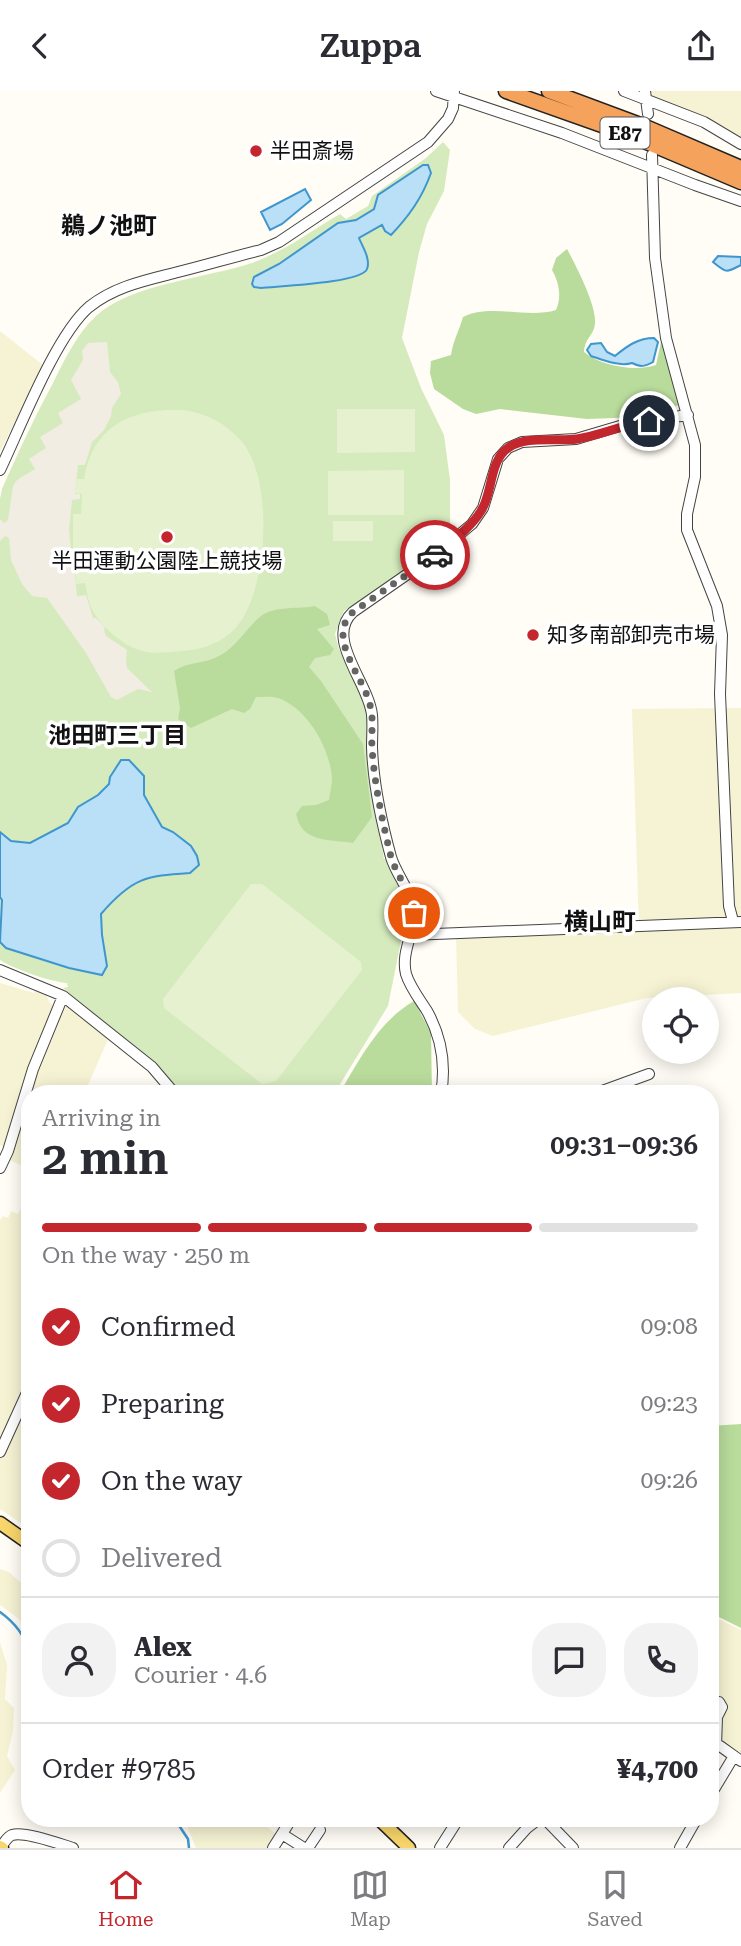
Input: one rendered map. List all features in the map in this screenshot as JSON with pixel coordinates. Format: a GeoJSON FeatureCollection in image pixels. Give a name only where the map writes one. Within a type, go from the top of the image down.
{"type":"FeatureCollection","features":[{"type":"Feature","properties":{"kind":"highway","name":"E87"},"geometry":{"type":"LineString","coordinates":[[506,91],[630,135],[741,182]]}},
{"type":"Feature","properties":{"kind":"highway","name":"E87"},"geometry":{"type":"LineString","coordinates":[[549,91],[643,126],[741,168]]}},
{"type":"Feature","properties":{"kind":"main road"},"geometry":{"type":"LineString","coordinates":[[0,1523],[21,1538]]}},
{"type":"Feature","properties":{"kind":"main road"},"geometry":{"type":"LineString","coordinates":[[387,1827],[409,1848]]}},
{"type":"Feature","properties":{"kind":"street"},"geometry":{"type":"LineString","coordinates":[[436,91],[454,94],[741,201]]}},
{"type":"Feature","properties":{"kind":"street"},"geometry":{"type":"LineString","coordinates":[[624,91],[645,95],[704,122],[741,144]]}},
{"type":"Feature","properties":{"kind":"street"},"geometry":{"type":"LineString","coordinates":[[0,470],[57,353],[74,324],[88,308],[127,286],[261,250],[279,242],[428,142],[448,119],[453,108],[454,94]]}},
{"type":"Feature","properties":{"kind":"street"},"geometry":{"type":"LineString","coordinates":[[645,95],[648,114]]}},
{"type":"Feature","properties":{"kind":"street"},"geometry":{"type":"LineString","coordinates":[[410,935],[737,921],[729,906],[720,694],[722,635],[714,598],[687,530],[696,462],[695,445],[666,338],[655,258],[652,155]]}},
{"type":"Feature","properties":{"kind":"street"},"geometry":{"type":"LineString","coordinates":[[442,1085],[443,1062],[439,1039],[406,971],[406,948],[413,907],[391,855],[377,788],[370,703],[343,640],[343,627],[347,618],[435,555],[472,524],[483,508],[498,460],[508,448],[522,442],[576,439],[630,423],[688,415]]}},
{"type":"Feature","properties":{"kind":"street"},"geometry":{"type":"LineString","coordinates":[[0,970],[59,993],[152,1067],[167,1085]]}},
{"type":"Feature","properties":{"kind":"street"},"geometry":{"type":"LineString","coordinates":[[28,1085],[59,993]]}},
{"type":"Feature","properties":{"kind":"street"},"geometry":{"type":"LineString","coordinates":[[619,1085],[649,1074]]}},
{"type":"Feature","properties":{"kind":"street"},"geometry":{"type":"LineString","coordinates":[[0,1168],[21,1108]]}},
{"type":"Feature","properties":{"kind":"street"},"geometry":{"type":"LineString","coordinates":[[0,1452],[21,1405]]}},
{"type":"Feature","properties":{"kind":"street"},"geometry":{"type":"LineString","coordinates":[[719,1746],[737,1759],[719,1784]]}},
{"type":"Feature","properties":{"kind":"street"},"geometry":{"type":"LineString","coordinates":[[273,1848],[286,1827]]}},
{"type":"Feature","properties":{"kind":"street"},"geometry":{"type":"LineString","coordinates":[[440,1848],[453,1827]]}},
{"type":"Feature","properties":{"kind":"street"},"geometry":{"type":"LineString","coordinates":[[509,1848],[528,1827]]}},
{"type":"Feature","properties":{"kind":"street"},"geometry":{"type":"LineString","coordinates":[[551,1827],[573,1848]]}},
{"type":"Feature","properties":{"kind":"street"},"geometry":{"type":"LineString","coordinates":[[680,1848],[692,1827]]}},
{"type":"Feature","properties":{"kind":"street"},"geometry":{"type":"LineString","coordinates":[[282,1834],[306,1848],[320,1830]]}},
{"type":"Feature","properties":{"kind":"street"},"geometry":{"type":"LineString","coordinates":[[1,1847],[10,1836],[15,1835],[42,1838],[73,1848]]}},
{"type":"Feature","properties":{"kind":"shaded area"},"geometry":{"type":"Polygon","coordinates":[[[638,91],[741,91],[741,139],[706,118],[638,91]]]}},
{"type":"Feature","properties":{"kind":"shaded area"},"geometry":{"type":"Polygon","coordinates":[[[0,331],[43,365],[0,452],[0,331]]]}},
{"type":"Feature","properties":{"kind":"shaded area"},"geometry":{"type":"Polygon","coordinates":[[[107,342],[110,372],[118,382],[121,394],[112,408],[104,430],[92,442],[85,465],[78,465],[75,494],[80,494],[80,499],[72,500],[69,530],[72,560],[80,561],[81,566],[74,567],[77,596],[86,595],[93,618],[105,627],[106,636],[127,650],[127,668],[152,692],[138,689],[117,700],[111,697],[86,653],[47,598],[32,596],[22,584],[11,560],[9,538],[5,536],[0,541],[0,519],[4,523],[8,520],[13,486],[17,480],[35,469],[29,459],[46,448],[40,437],[63,423],[58,413],[81,399],[71,380],[83,360],[82,351],[88,343],[107,342]]]}},
{"type":"Feature","properties":{"kind":"shaded area"},"geometry":{"type":"Polygon","coordinates":[[[741,708],[741,993],[719,994],[719,987],[642,987],[642,999],[493,1036],[475,1029],[458,1012],[456,936],[639,931],[632,709],[741,708]]]}},
{"type":"Feature","properties":{"kind":"shaded area"},"geometry":{"type":"Polygon","coordinates":[[[0,983],[34,993],[36,988],[48,993],[50,1003],[61,1009],[69,1005],[109,1037],[88,1085],[21,1085],[21,1165],[9,1160],[12,1152],[0,1145],[0,983]]]}},
{"type":"Feature","properties":{"kind":"shaded area"},"geometry":{"type":"Polygon","coordinates":[[[21,1208],[21,1523],[0,1509],[0,1220],[3,1216],[8,1218],[11,1211],[18,1214],[21,1208]]]}},
{"type":"Feature","properties":{"kind":"shaded area"},"geometry":{"type":"Polygon","coordinates":[[[0,1569],[9,1572],[21,1583],[21,1622],[0,1605],[0,1569]]]}},
{"type":"Feature","properties":{"kind":"shaded area"},"geometry":{"type":"Polygon","coordinates":[[[719,1619],[741,1630],[741,1755],[723,1742],[720,1733],[725,1701],[719,1699],[719,1619]]]}},
{"type":"Feature","properties":{"kind":"shaded area"},"geometry":{"type":"Polygon","coordinates":[[[0,1642],[7,1665],[5,1699],[14,1708],[13,1731],[7,1756],[15,1770],[0,1793],[0,1642]]]}},
{"type":"Feature","properties":{"kind":"shaded area"},"geometry":{"type":"Polygon","coordinates":[[[187,1827],[267,1827],[277,1835],[269,1848],[196,1848],[187,1827]]]}},
{"type":"Feature","properties":{"kind":"green space"},"geometry":{"type":"Polygon","coordinates":[[[443,142],[450,150],[444,191],[427,224],[419,252],[402,338],[421,388],[444,435],[450,480],[450,538],[433,553],[344,611],[335,634],[339,649],[363,693],[367,715],[369,768],[384,859],[390,859],[410,907],[409,931],[403,931],[388,1006],[340,1085],[172,1085],[153,1063],[63,988],[68,987],[67,983],[33,975],[0,960],[2,489],[67,356],[96,316],[128,296],[252,263],[287,247],[340,214],[346,219],[368,206],[372,196],[426,158],[443,142]]]}},
{"type":"Feature","properties":{"kind":"green space"},"geometry":{"type":"Polygon","coordinates":[[[567,249],[585,285],[594,314],[595,326],[584,352],[609,364],[628,368],[648,367],[656,365],[661,342],[682,404],[641,417],[587,419],[500,409],[476,414],[463,409],[434,389],[430,373],[431,361],[451,355],[463,317],[485,311],[533,313],[556,310],[559,290],[552,270],[556,258],[567,249]]]}},
{"type":"Feature","properties":{"kind":"green space"},"geometry":{"type":"Polygon","coordinates":[[[337,409],[415,409],[415,452],[337,453],[337,409]]]}},
{"type":"Feature","properties":{"kind":"green space","name":"半田運動公園陸上競技場"},"geometry":{"type":"Polygon","coordinates":[[[183,410],[208,416],[222,424],[242,442],[252,460],[263,507],[261,561],[248,608],[238,625],[227,636],[197,649],[149,652],[132,647],[112,634],[92,609],[85,583],[76,584],[75,567],[82,566],[81,549],[73,549],[73,514],[81,514],[82,494],[75,493],[77,479],[84,479],[96,446],[117,424],[147,412],[183,410]]]}},
{"type":"Feature","properties":{"kind":"green space"},"geometry":{"type":"Polygon","coordinates":[[[404,470],[404,515],[328,515],[328,471],[404,470]]]}},
{"type":"Feature","properties":{"kind":"green space"},"geometry":{"type":"Polygon","coordinates":[[[333,521],[373,521],[373,541],[333,541],[333,521]]]}},
{"type":"Feature","properties":{"kind":"green space"},"geometry":{"type":"Polygon","coordinates":[[[315,606],[327,614],[330,625],[317,629],[334,649],[330,655],[315,658],[309,667],[363,744],[372,817],[353,843],[318,838],[304,831],[299,824],[296,814],[302,806],[329,800],[332,778],[322,742],[307,720],[289,703],[276,697],[256,697],[250,709],[244,713],[232,709],[191,728],[178,719],[180,708],[174,671],[221,655],[266,613],[315,606]]]}},
{"type":"Feature","properties":{"kind":"green space"},"geometry":{"type":"Polygon","coordinates":[[[251,884],[262,884],[361,962],[362,970],[276,1081],[262,1084],[164,1008],[163,999],[251,884]]]}},
{"type":"Feature","properties":{"kind":"green space"},"geometry":{"type":"Polygon","coordinates":[[[414,1001],[431,1033],[432,1085],[344,1085],[380,1030],[414,1001]]]}},
{"type":"Feature","properties":{"kind":"green space"},"geometry":{"type":"Polygon","coordinates":[[[741,1424],[741,1628],[719,1617],[719,1425],[741,1424]]]}},
{"type":"Feature","properties":{"kind":"water"},"geometry":{"type":"Polygon","coordinates":[[[423,165],[428,165],[431,173],[414,206],[398,228],[391,235],[382,225],[359,238],[368,261],[367,269],[362,274],[318,283],[254,287],[254,277],[279,264],[338,223],[356,220],[374,209],[378,195],[423,165]]]}},
{"type":"Feature","properties":{"kind":"water"},"geometry":{"type":"Polygon","coordinates":[[[305,189],[311,200],[282,224],[270,230],[261,212],[305,189]]]}},
{"type":"Feature","properties":{"kind":"water"},"geometry":{"type":"Polygon","coordinates":[[[718,256],[741,257],[741,265],[724,270],[713,262],[718,256]]]}},
{"type":"Feature","properties":{"kind":"water"},"geometry":{"type":"Polygon","coordinates":[[[654,338],[658,342],[653,362],[645,366],[612,363],[591,356],[587,350],[591,344],[601,343],[607,352],[615,356],[633,343],[654,338]]]}},
{"type":"Feature","properties":{"kind":"water"},"geometry":{"type":"Polygon","coordinates":[[[121,760],[129,760],[144,776],[144,795],[162,827],[191,846],[199,865],[190,873],[140,881],[122,893],[101,914],[107,966],[102,975],[69,968],[6,948],[0,942],[0,832],[11,841],[30,843],[68,823],[78,807],[98,795],[109,784],[110,777],[121,760]]]}},
{"type":"Feature","properties":{"kind":"waterway"},"geometry":{"type":"LineString","coordinates":[[0,1612],[21,1635]]}},
{"type":"Feature","properties":{"kind":"waterway"},"geometry":{"type":"LineString","coordinates":[[180,1827],[188,1839],[189,1848]]}},
{"type":"Feature","properties":{"kind":"way so far"},"geometry":{"type":"LineString","coordinates":[[414,913],[391,855],[377,788],[370,703],[344,645],[342,631],[347,618],[353,612],[435,555]]}},
{"type":"Feature","properties":{"kind":"place","name":"半田斎場"},"geometry":{"type":"Point","coordinates":[256,151]}},
{"type":"Feature","properties":{"kind":"place","name":"半田運動公園陸上競技場"},"geometry":{"type":"Point","coordinates":[167,537]}},
{"type":"Feature","properties":{"kind":"place","name":"知多南部卸売市場"},"geometry":{"type":"Point","coordinates":[533,635]}},
{"type":"Feature","properties":{"kind":"district","name":"鵜ノ池町"},"geometry":{"type":"Point","coordinates":[109,226]}},
{"type":"Feature","properties":{"kind":"district","name":"池田町三丁目"},"geometry":{"type":"Point","coordinates":[117,735]}},
{"type":"Feature","properties":{"kind":"district","name":"横山町"},"geometry":{"type":"Point","coordinates":[600,922]}},
{"type":"Feature","properties":{"kind":"route"},"geometry":{"type":"LineString","coordinates":[[435,555],[472,524],[483,508],[498,460],[508,448],[522,442],[576,439],[630,423],[649,421]]}}]}
